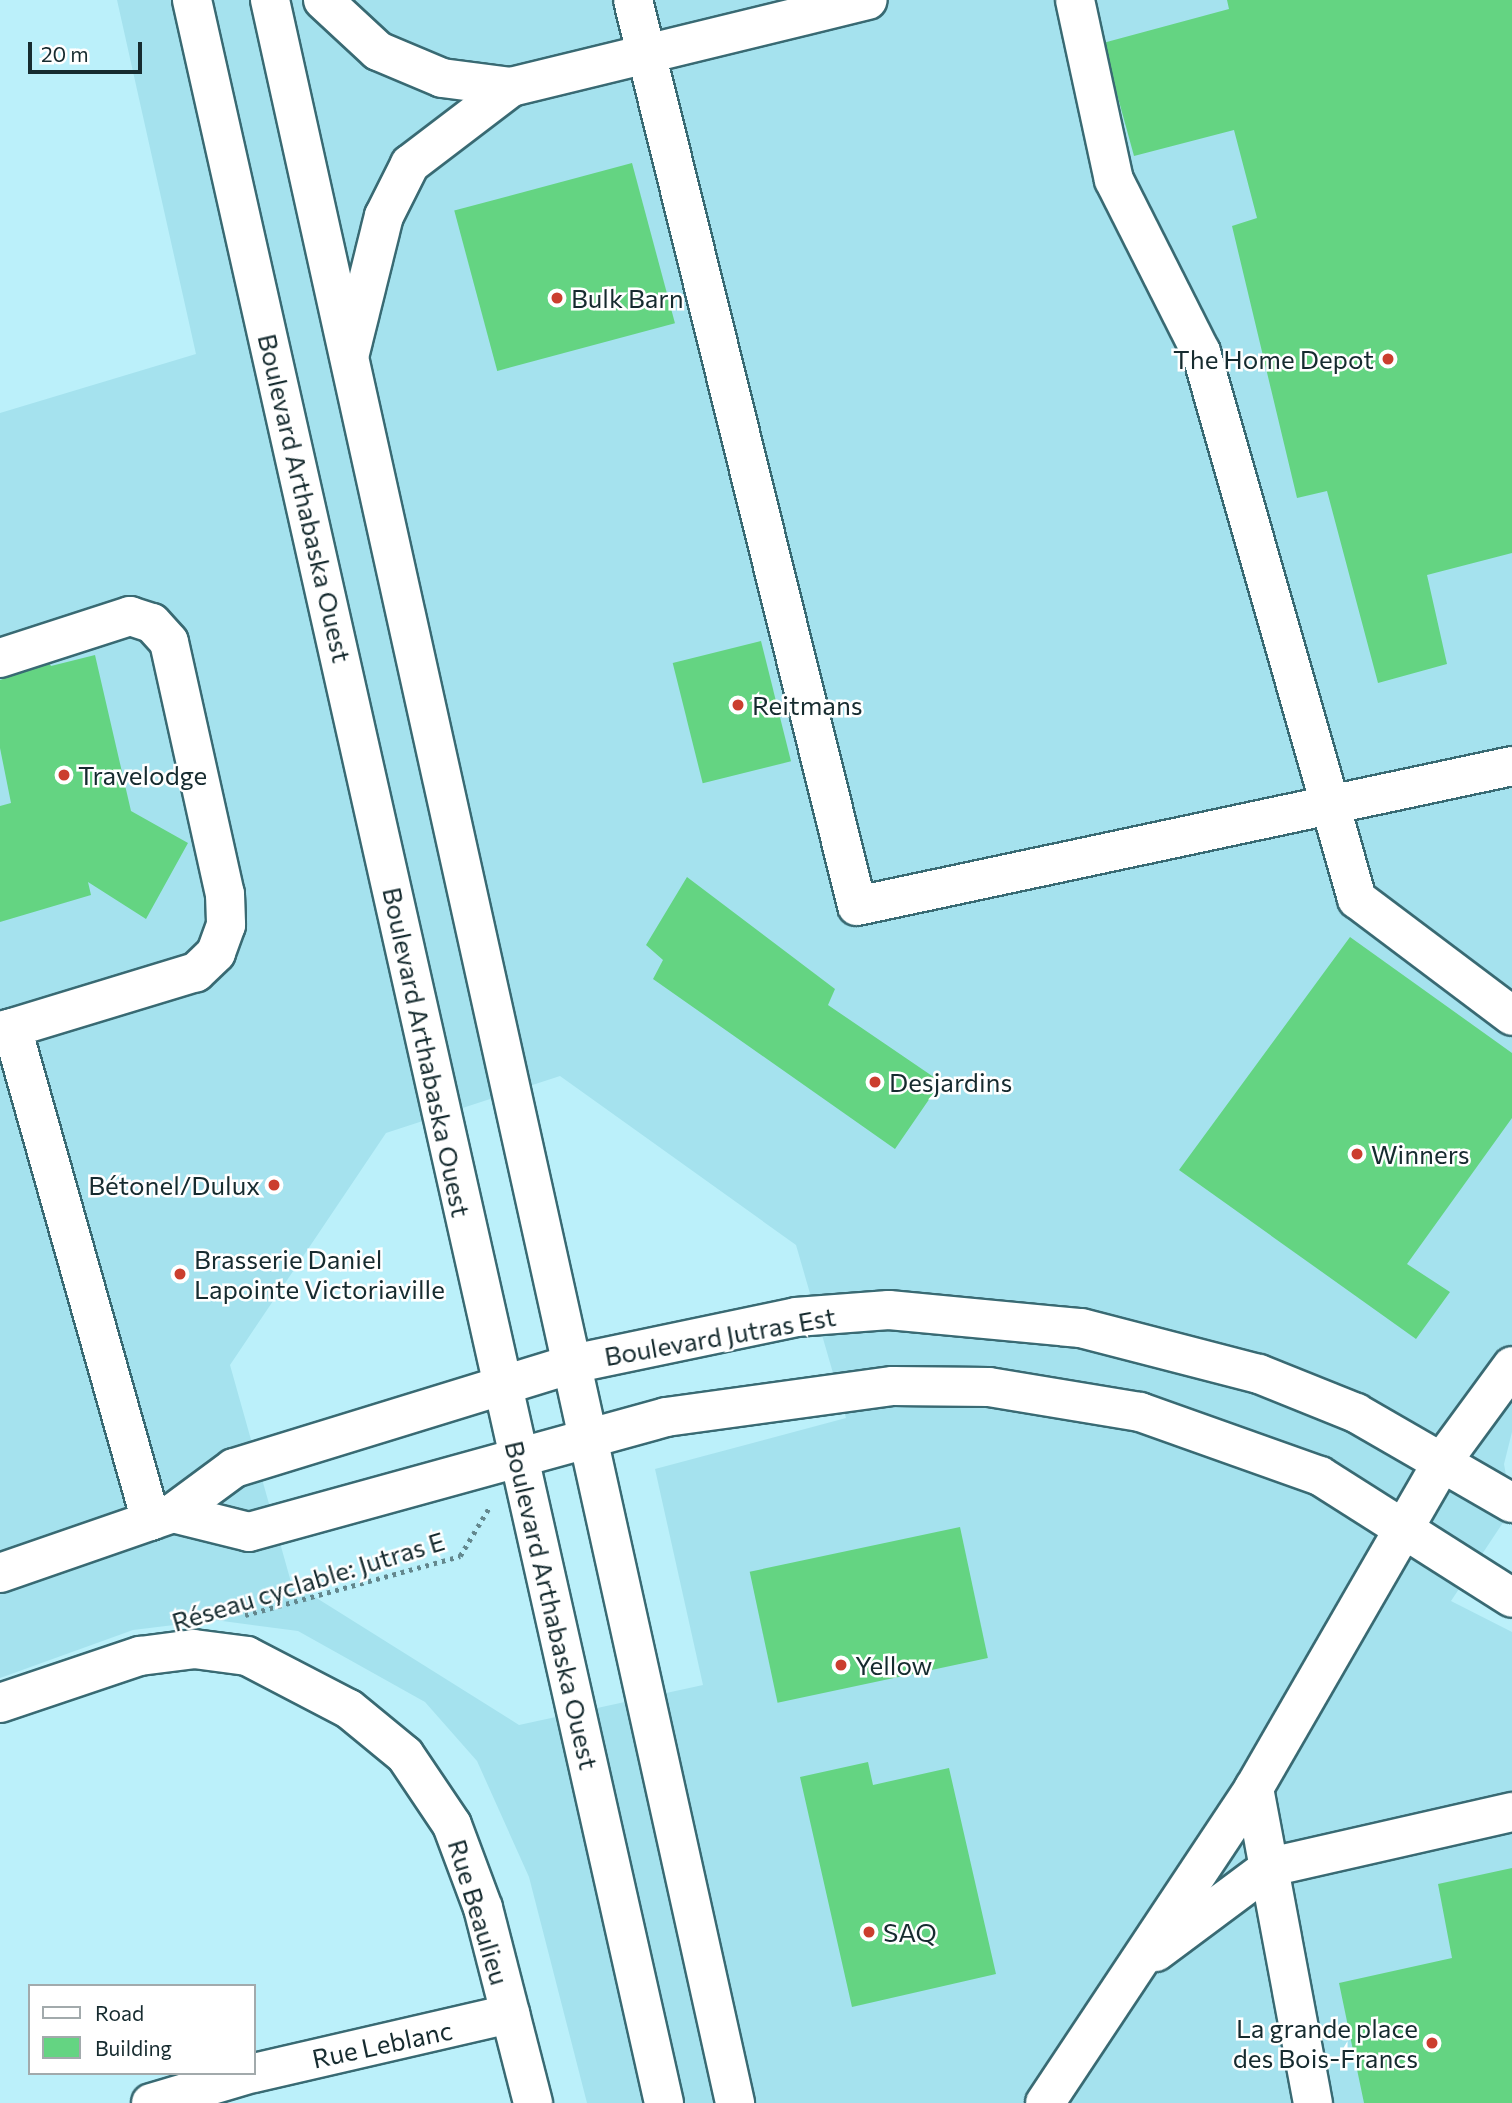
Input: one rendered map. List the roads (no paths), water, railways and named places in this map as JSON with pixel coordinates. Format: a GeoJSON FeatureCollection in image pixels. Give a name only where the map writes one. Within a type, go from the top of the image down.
{"type":"FeatureCollection","features":[{"type":"Feature","properties":{"kind":"main road","name":"Boulevard Arthabaska Ouest"},"geometry":{"type":"LineString","coordinates":[[192,0],[664,2103]]}},
{"type":"Feature","properties":{"kind":"main road"},"geometry":{"type":"LineString","coordinates":[[270,0],[735,2103]]}},
{"type":"Feature","properties":{"kind":"main road"},"geometry":{"type":"LineString","coordinates":[[323,0],[378,51],[442,78],[511,87],[868,0]]}},
{"type":"Feature","properties":{"kind":"main road"},"geometry":{"type":"LineString","coordinates":[[634,0],[644,55],[857,906],[1326,809],[1512,766]]}},
{"type":"Feature","properties":{"kind":"main road"},"geometry":{"type":"LineString","coordinates":[[1075,0],[1114,180],[1201,352],[1326,809],[1357,899],[1512,1016]]}},
{"type":"Feature","properties":{"kind":"main road"},"geometry":{"type":"LineString","coordinates":[[350,353],[384,216],[410,164],[511,87]]}},
{"type":"Feature","properties":{"kind":"main road"},"geometry":{"type":"LineString","coordinates":[[0,659],[130,616],[152,622],[169,642],[226,925],[216,953],[196,972],[6,1030],[162,1517],[249,1532],[666,1417],[810,1394],[989,1388],[1096,1402],[1226,1439],[1320,1476],[1406,1526],[1512,1598]]}},
{"type":"Feature","properties":{"kind":"main road","name":"Boulevard Jutras Est"},"geometry":{"type":"LineString","coordinates":[[0,1573],[162,1517],[234,1468],[572,1364],[796,1317],[889,1310],[983,1315],[1081,1328],[1259,1374],[1356,1413],[1444,1458],[1512,1503]]}},
{"type":"Feature","properties":{"kind":"main road"},"geometry":{"type":"LineString","coordinates":[[1045,2103],[1254,1788],[1444,1458],[1512,1366]]}},
{"type":"Feature","properties":{"kind":"main road","name":"Rue Beaulieu"},"geometry":{"type":"LineString","coordinates":[[0,1703],[140,1656],[194,1649],[247,1656],[349,1709],[405,1755],[452,1825],[483,1908],[533,2103]]}},
{"type":"Feature","properties":{"kind":"main road"},"geometry":{"type":"LineString","coordinates":[[1254,1788],[1313,2103]]}},
{"type":"Feature","properties":{"kind":"main road"},"geometry":{"type":"LineString","coordinates":[[1135,1967],[1270,1867],[1512,1812]]}},
{"type":"Feature","properties":{"kind":"main road","name":"Rue Leblanc"},"geometry":{"type":"LineString","coordinates":[[256,2072],[510,2014]]}},
{"type":"Feature","properties":{"kind":"main road","name":"Rue Leblanc"},"geometry":{"type":"LineString","coordinates":[[151,2103],[246,2075]]}},
{"type":"Feature","properties":{"kind":"place","name":"Bulk Barn"},"geometry":{"type":"Point","coordinates":[557,298]}},
{"type":"Feature","properties":{"kind":"place","name":"The Home Depot"},"geometry":{"type":"Point","coordinates":[1388,359]}},
{"type":"Feature","properties":{"kind":"place","name":"Reitmans"},"geometry":{"type":"Point","coordinates":[738,705]}},
{"type":"Feature","properties":{"kind":"place","name":"Travelodge"},"geometry":{"type":"Point","coordinates":[64,775]}},
{"type":"Feature","properties":{"kind":"place","name":"Desjardins"},"geometry":{"type":"Point","coordinates":[875,1082]}},
{"type":"Feature","properties":{"kind":"place","name":"Winners"},"geometry":{"type":"Point","coordinates":[1357,1154]}},
{"type":"Feature","properties":{"kind":"place","name":"Bétonel/Dulux"},"geometry":{"type":"Point","coordinates":[274,1185]}},
{"type":"Feature","properties":{"kind":"place","name":"Brasserie Daniel Lapointe Victoriaville"},"geometry":{"type":"Point","coordinates":[180,1274]}},
{"type":"Feature","properties":{"kind":"place","name":"Yellow"},"geometry":{"type":"Point","coordinates":[841,1665]}},
{"type":"Feature","properties":{"kind":"place","name":"SAQ"},"geometry":{"type":"Point","coordinates":[869,1932]}},
{"type":"Feature","properties":{"kind":"place","name":"La grande place des Bois-Francs"},"geometry":{"type":"Point","coordinates":[1432,2043]}}]}
